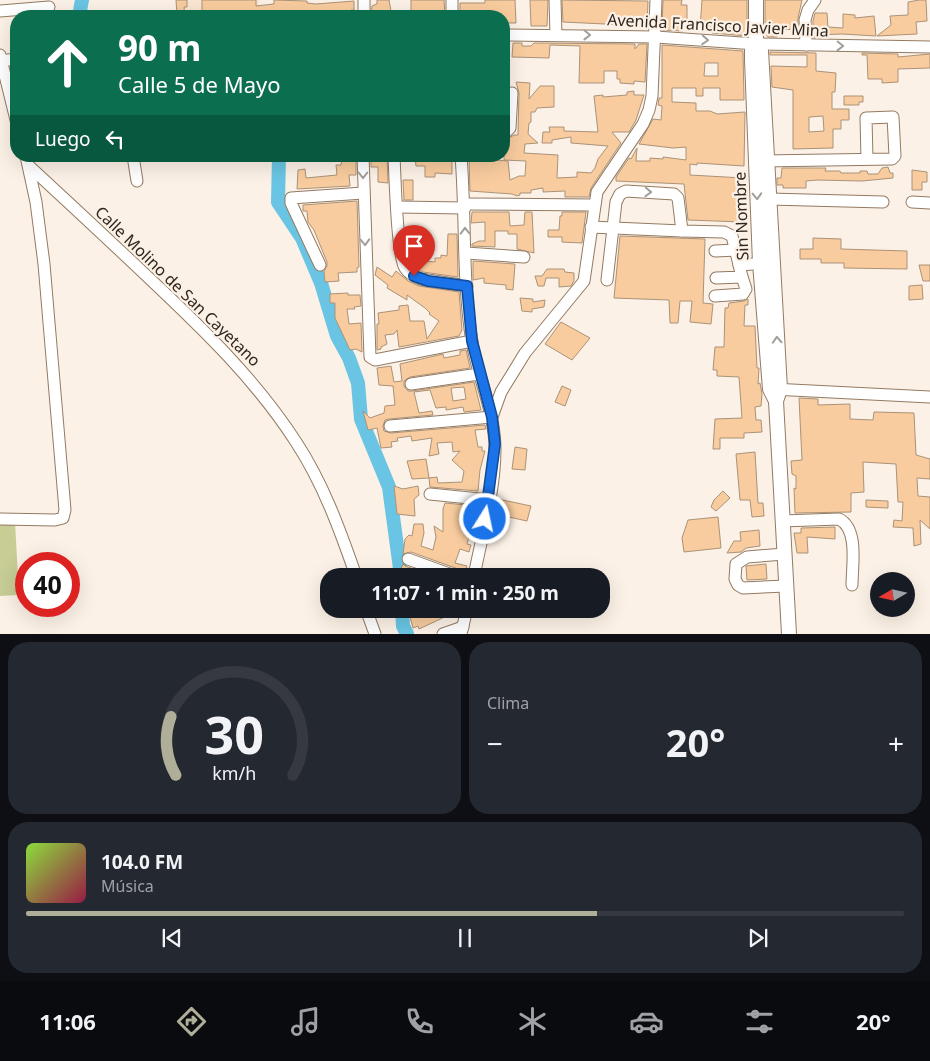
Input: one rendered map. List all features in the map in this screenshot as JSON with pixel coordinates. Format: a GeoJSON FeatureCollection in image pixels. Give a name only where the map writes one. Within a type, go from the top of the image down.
{"type":"FeatureCollection","features":[{"type":"Feature","properties":{"kind":"main road","name":"Sin Nombre"},"geometry":{"type":"LineString","coordinates":[[756,0],[756,44],[752,50],[762,161],[766,263],[789,634]]}},
{"type":"Feature","properties":{"kind":"main road","name":"Sin Nombre"},"geometry":{"type":"LineString","coordinates":[[762,161],[769,199],[766,263]]}},
{"type":"Feature","properties":{"kind":"street"},"geometry":{"type":"LineString","coordinates":[[555,0],[556,35]]}},
{"type":"Feature","properties":{"kind":"street"},"geometry":{"type":"LineString","coordinates":[[492,417],[502,392],[525,353],[584,281],[597,192],[634,139],[649,110],[652,96],[656,37],[656,0]]}},
{"type":"Feature","properties":{"kind":"street"},"geometry":{"type":"LineString","coordinates":[[806,45],[805,20],[815,0]]}},
{"type":"Feature","properties":{"kind":"street"},"geometry":{"type":"LineString","coordinates":[[0,11],[48,6]]}},
{"type":"Feature","properties":{"kind":"street","name":"Avenida Francisco Javier Mina"},"geometry":{"type":"LineString","coordinates":[[510,35],[656,37],[756,44],[930,47]]}},
{"type":"Feature","properties":{"kind":"street"},"geometry":{"type":"LineString","coordinates":[[0,59],[10,97]]}},
{"type":"Feature","properties":{"kind":"street"},"geometry":{"type":"LineString","coordinates":[[510,128],[512,93]]}},
{"type":"Feature","properties":{"kind":"street"},"geometry":{"type":"LineString","coordinates":[[762,161],[867,159]]}},
{"type":"Feature","properties":{"kind":"street"},"geometry":{"type":"LineString","coordinates":[[0,518],[55,520],[63,518],[65,510],[44,264],[28,162]]}},
{"type":"Feature","properties":{"kind":"street","name":"Calle Molino de San Cayetano"},"geometry":{"type":"LineString","coordinates":[[29,162],[181,308],[257,386],[298,443],[321,486],[342,534],[353,568]]}},
{"type":"Feature","properties":{"kind":"street"},"geometry":{"type":"LineString","coordinates":[[134,162],[137,181]]}},
{"type":"Feature","properties":{"kind":"street"},"geometry":{"type":"LineString","coordinates":[[363,162],[368,348],[371,359],[375,360],[472,341]]}},
{"type":"Feature","properties":{"kind":"street"},"geometry":{"type":"LineString","coordinates":[[394,162],[397,208],[404,268],[421,279],[467,286]]}},
{"type":"Feature","properties":{"kind":"street"},"geometry":{"type":"LineString","coordinates":[[461,162],[465,206],[467,286],[472,341],[479,374],[492,417],[495,452],[489,500],[476,568]]}},
{"type":"Feature","properties":{"kind":"street"},"geometry":{"type":"LineString","coordinates":[[607,280],[615,211],[618,198],[623,192],[674,194],[678,198],[682,231]]}},
{"type":"Feature","properties":{"kind":"street"},"geometry":{"type":"LineString","coordinates":[[320,266],[291,203],[291,198],[363,193]]}},
{"type":"Feature","properties":{"kind":"street"},"geometry":{"type":"LineString","coordinates":[[769,199],[883,202]]}},
{"type":"Feature","properties":{"kind":"street"},"geometry":{"type":"LineString","coordinates":[[912,202],[930,203]]}},
{"type":"Feature","properties":{"kind":"street"},"geometry":{"type":"LineString","coordinates":[[397,208],[594,205]]}},
{"type":"Feature","properties":{"kind":"street"},"geometry":{"type":"LineString","coordinates":[[591,227],[728,234],[734,240],[746,289],[743,294],[715,296]]}},
{"type":"Feature","properties":{"kind":"street"},"geometry":{"type":"LineString","coordinates":[[715,251],[737,250]]}},
{"type":"Feature","properties":{"kind":"street"},"geometry":{"type":"LineString","coordinates":[[466,252],[524,257]]}},
{"type":"Feature","properties":{"kind":"street"},"geometry":{"type":"LineString","coordinates":[[739,265],[766,263]]}},
{"type":"Feature","properties":{"kind":"street"},"geometry":{"type":"LineString","coordinates":[[716,278],[742,277]]}},
{"type":"Feature","properties":{"kind":"street"},"geometry":{"type":"LineString","coordinates":[[411,384],[479,374]]}},
{"type":"Feature","properties":{"kind":"street"},"geometry":{"type":"LineString","coordinates":[[775,393],[930,397]]}},
{"type":"Feature","properties":{"kind":"street"},"geometry":{"type":"LineString","coordinates":[[390,426],[492,417]]}},
{"type":"Feature","properties":{"kind":"street"},"geometry":{"type":"LineString","coordinates":[[430,494],[489,500]]}},
{"type":"Feature","properties":{"kind":"street"},"geometry":{"type":"LineString","coordinates":[[782,521],[839,519],[844,522],[848,526],[852,542],[852,585]]}},
{"type":"Feature","properties":{"kind":"street"},"geometry":{"type":"LineString","coordinates":[[784,554],[743,558],[736,564],[735,574],[736,582],[742,588],[786,586]]}},
{"type":"Feature","properties":{"kind":"street"},"geometry":{"type":"LineString","coordinates":[[408,559],[433,568]]}},
{"type":"Feature","properties":{"kind":"street"},"geometry":{"type":"LineString","coordinates":[[369,618],[375,634]]}},
{"type":"Feature","properties":{"kind":"street"},"geometry":{"type":"LineString","coordinates":[[443,634],[462,630]]}},
{"type":"Feature","properties":{"kind":"shaded area"},"geometry":{"type":"Polygon","coordinates":[[[176,0],[259,0],[259,10],[177,10],[176,0]]]}},
{"type":"Feature","properties":{"kind":"green space"},"geometry":{"type":"Polygon","coordinates":[[[0,522],[15,522],[17,552],[15,552],[15,595],[0,596],[0,522]]]}},
{"type":"Feature","properties":{"kind":"building"},"geometry":{"type":"Polygon","coordinates":[[[176,0],[187,0],[187,7],[184,7],[184,10],[177,10],[176,0]]]}},
{"type":"Feature","properties":{"kind":"building"},"geometry":{"type":"Polygon","coordinates":[[[202,0],[256,0],[256,6],[274,4],[274,0],[307,1],[307,3],[316,4],[354,1],[354,10],[202,10],[202,0]]]}},
{"type":"Feature","properties":{"kind":"building"},"geometry":{"type":"Polygon","coordinates":[[[377,0],[389,0],[391,10],[372,10],[372,6],[377,4],[377,0]]]}},
{"type":"Feature","properties":{"kind":"building"},"geometry":{"type":"Polygon","coordinates":[[[411,0],[444,0],[445,10],[411,10],[411,0]]]}},
{"type":"Feature","properties":{"kind":"building"},"geometry":{"type":"Polygon","coordinates":[[[485,0],[515,0],[516,23],[510,23],[510,10],[460,10],[460,3],[485,3],[485,0]]]}},
{"type":"Feature","properties":{"kind":"building"},"geometry":{"type":"Polygon","coordinates":[[[530,0],[548,0],[547,26],[531,26],[530,0]]]}},
{"type":"Feature","properties":{"kind":"building"},"geometry":{"type":"Polygon","coordinates":[[[562,0],[648,1],[647,26],[563,22],[562,0]]]}},
{"type":"Feature","properties":{"kind":"building"},"geometry":{"type":"Polygon","coordinates":[[[663,0],[682,0],[681,5],[687,5],[687,23],[683,23],[683,31],[662,30],[663,0]]]}},
{"type":"Feature","properties":{"kind":"building"},"geometry":{"type":"Polygon","coordinates":[[[702,0],[747,0],[747,36],[712,33],[713,29],[700,29],[702,0]]]}},
{"type":"Feature","properties":{"kind":"building"},"geometry":{"type":"Polygon","coordinates":[[[765,0],[802,0],[798,18],[798,29],[777,30],[777,37],[768,37],[765,33],[765,0]]]}},
{"type":"Feature","properties":{"kind":"building"},"geometry":{"type":"Polygon","coordinates":[[[926,0],[927,21],[916,22],[917,34],[877,36],[891,25],[890,16],[908,15],[908,2],[926,0]]]}},
{"type":"Feature","properties":{"kind":"building"},"geometry":{"type":"Polygon","coordinates":[[[815,13],[827,13],[828,27],[843,28],[843,14],[855,15],[855,18],[874,16],[876,36],[842,34],[815,35],[815,38],[813,37],[813,21],[815,13]]]}},
{"type":"Feature","properties":{"kind":"building"},"geometry":{"type":"Polygon","coordinates":[[[513,43],[522,43],[522,46],[531,46],[534,43],[635,44],[635,49],[639,44],[647,44],[645,82],[634,81],[634,84],[620,83],[620,79],[617,79],[617,71],[604,71],[604,83],[579,83],[580,46],[550,45],[549,58],[512,57],[513,43]]]}},
{"type":"Feature","properties":{"kind":"building"},"geometry":{"type":"Polygon","coordinates":[[[662,45],[743,51],[744,100],[720,100],[720,88],[703,88],[703,96],[696,96],[696,88],[672,88],[672,102],[696,103],[696,111],[710,111],[717,114],[745,112],[744,166],[690,164],[690,175],[743,178],[742,222],[688,220],[684,184],[616,181],[616,177],[629,158],[631,159],[637,148],[636,161],[650,161],[650,158],[663,159],[663,157],[686,160],[686,147],[673,148],[639,144],[653,119],[661,120],[662,106],[658,105],[659,98],[662,98],[662,45]],[[705,63],[704,76],[718,76],[718,63],[705,63]]]}},
{"type":"Feature","properties":{"kind":"building"},"geometry":{"type":"Polygon","coordinates":[[[770,52],[816,53],[816,71],[836,73],[835,92],[832,92],[832,109],[849,109],[849,120],[841,120],[841,129],[833,129],[833,148],[793,149],[793,90],[772,87],[771,66],[807,67],[807,55],[770,55],[770,52]],[[823,116],[809,117],[809,132],[824,131],[823,116]]]}},
{"type":"Feature","properties":{"kind":"building"},"geometry":{"type":"Polygon","coordinates":[[[862,53],[898,54],[898,57],[930,54],[930,68],[898,69],[898,82],[882,83],[882,79],[868,79],[867,55],[862,55],[862,53]]]}},
{"type":"Feature","properties":{"kind":"building"},"geometry":{"type":"Polygon","coordinates":[[[516,82],[530,83],[529,99],[540,86],[554,86],[554,107],[537,108],[535,112],[531,112],[528,134],[538,143],[525,144],[524,153],[558,155],[557,178],[577,177],[577,172],[591,173],[598,159],[608,146],[571,143],[571,137],[552,140],[552,143],[542,143],[543,132],[550,132],[549,127],[564,127],[564,131],[598,132],[594,96],[627,95],[627,92],[634,91],[634,95],[644,95],[636,120],[629,132],[612,132],[621,143],[591,188],[589,197],[565,197],[565,191],[543,192],[543,188],[531,190],[531,193],[520,193],[517,196],[470,191],[469,162],[508,162],[510,180],[519,176],[525,176],[526,161],[510,160],[510,137],[518,135],[519,93],[516,82]]]}},
{"type":"Feature","properties":{"kind":"building"},"geometry":{"type":"Polygon","coordinates":[[[844,96],[863,96],[863,102],[859,102],[859,105],[844,105],[844,96]]]}},
{"type":"Feature","properties":{"kind":"building"},"geometry":{"type":"Polygon","coordinates":[[[342,162],[356,162],[356,175],[349,175],[350,186],[297,189],[298,170],[305,169],[306,178],[337,175],[336,165],[341,165],[342,162]]]}},
{"type":"Feature","properties":{"kind":"building"},"geometry":{"type":"Polygon","coordinates":[[[371,162],[387,162],[388,183],[378,182],[378,167],[371,167],[371,162]]]}},
{"type":"Feature","properties":{"kind":"building"},"geometry":{"type":"Polygon","coordinates":[[[416,162],[452,162],[452,174],[435,173],[435,177],[425,177],[425,166],[416,166],[416,162]]]}},
{"type":"Feature","properties":{"kind":"building"},"geometry":{"type":"Polygon","coordinates":[[[888,167],[890,173],[893,173],[893,178],[862,181],[806,181],[806,188],[783,188],[783,185],[777,185],[777,178],[781,178],[782,168],[826,168],[825,171],[840,171],[841,173],[867,171],[868,174],[878,174],[882,168],[888,167]]]}},
{"type":"Feature","properties":{"kind":"building"},"geometry":{"type":"Polygon","coordinates":[[[912,170],[927,172],[927,182],[922,182],[922,190],[912,190],[912,170]]]}},
{"type":"Feature","properties":{"kind":"building"},"geometry":{"type":"Polygon","coordinates":[[[403,180],[413,180],[413,200],[404,200],[403,180]]]}},
{"type":"Feature","properties":{"kind":"building"},"geometry":{"type":"Polygon","coordinates":[[[357,201],[359,267],[357,272],[338,273],[339,281],[325,282],[324,271],[327,262],[314,230],[308,222],[307,211],[303,211],[303,205],[357,201]]]}},
{"type":"Feature","properties":{"kind":"building"},"geometry":{"type":"Polygon","coordinates":[[[472,212],[509,212],[510,226],[524,225],[525,212],[532,212],[534,253],[517,249],[517,234],[508,234],[508,231],[495,231],[495,247],[472,246],[472,244],[479,241],[485,241],[485,222],[471,223],[472,212]]]}},
{"type":"Feature","properties":{"kind":"building"},"geometry":{"type":"Polygon","coordinates":[[[562,212],[586,212],[582,243],[562,242],[562,237],[548,237],[548,230],[559,230],[562,212]]]}},
{"type":"Feature","properties":{"kind":"building"},"geometry":{"type":"Polygon","coordinates":[[[448,234],[457,234],[458,277],[423,272],[416,268],[416,260],[435,262],[435,258],[441,258],[441,255],[447,256],[448,234]]]}},
{"type":"Feature","properties":{"kind":"building"},"geometry":{"type":"Polygon","coordinates":[[[620,236],[705,239],[703,303],[713,304],[711,324],[690,322],[692,301],[680,301],[678,323],[670,323],[669,300],[614,298],[620,236]]]}},
{"type":"Feature","properties":{"kind":"building"},"geometry":{"type":"Polygon","coordinates":[[[813,238],[841,239],[841,249],[907,251],[907,269],[844,268],[844,263],[821,263],[821,259],[800,259],[800,249],[813,249],[813,238]]]}},
{"type":"Feature","properties":{"kind":"building"},"geometry":{"type":"Polygon","coordinates":[[[473,261],[515,264],[513,290],[506,289],[506,285],[484,283],[484,278],[473,280],[473,261]]]}},
{"type":"Feature","properties":{"kind":"building"},"geometry":{"type":"Polygon","coordinates":[[[919,265],[930,265],[930,281],[923,281],[919,265]]]}},
{"type":"Feature","properties":{"kind":"building"},"geometry":{"type":"Polygon","coordinates":[[[377,267],[392,277],[396,271],[408,281],[419,286],[459,292],[462,330],[459,336],[399,347],[397,330],[394,334],[385,335],[387,344],[377,350],[378,313],[399,310],[399,306],[408,305],[410,321],[424,321],[427,339],[439,321],[407,295],[407,300],[387,288],[388,285],[375,275],[377,267]]]}},
{"type":"Feature","properties":{"kind":"building"},"geometry":{"type":"Polygon","coordinates":[[[547,269],[564,269],[565,272],[574,273],[574,281],[571,286],[559,287],[559,278],[546,278],[544,286],[538,286],[535,276],[542,276],[547,269]]]}},
{"type":"Feature","properties":{"kind":"building"},"geometry":{"type":"Polygon","coordinates":[[[922,285],[923,299],[909,300],[909,286],[922,285]]]}},
{"type":"Feature","properties":{"kind":"building"},"geometry":{"type":"Polygon","coordinates":[[[348,293],[348,295],[360,295],[361,306],[354,307],[355,309],[347,309],[349,324],[361,323],[362,352],[356,349],[350,350],[335,318],[335,303],[330,303],[330,294],[348,293]]]}},
{"type":"Feature","properties":{"kind":"building"},"geometry":{"type":"Polygon","coordinates":[[[520,298],[533,299],[533,302],[545,300],[544,307],[532,309],[532,312],[522,311],[520,298]]]}},
{"type":"Feature","properties":{"kind":"building"},"geometry":{"type":"Polygon","coordinates":[[[748,299],[748,305],[745,305],[744,326],[755,326],[757,368],[759,368],[758,384],[760,383],[762,394],[761,406],[755,407],[756,420],[761,420],[762,432],[744,433],[744,438],[720,438],[720,449],[713,449],[715,419],[742,418],[739,377],[717,376],[717,370],[713,370],[715,347],[724,347],[725,308],[728,308],[729,303],[748,299]]]}},
{"type":"Feature","properties":{"kind":"building"},"geometry":{"type":"Polygon","coordinates":[[[561,322],[590,338],[572,360],[545,344],[561,322]]]}},
{"type":"Feature","properties":{"kind":"building"},"geometry":{"type":"Polygon","coordinates":[[[466,350],[470,368],[410,377],[404,381],[404,386],[408,391],[412,391],[474,382],[481,410],[464,412],[463,407],[446,410],[446,407],[436,408],[430,390],[414,392],[419,413],[432,411],[433,415],[389,419],[385,420],[383,426],[384,431],[391,433],[485,425],[486,429],[475,430],[478,447],[482,447],[482,451],[485,451],[480,470],[478,491],[430,487],[429,478],[437,477],[438,483],[462,482],[464,471],[452,460],[460,451],[453,452],[452,442],[437,443],[439,454],[429,456],[432,438],[412,441],[411,436],[397,438],[398,441],[391,442],[392,447],[381,448],[377,428],[368,430],[363,411],[370,418],[384,413],[385,406],[395,405],[393,386],[379,385],[377,368],[391,366],[394,382],[402,381],[400,364],[443,354],[444,358],[460,355],[460,351],[466,350]],[[464,387],[451,388],[453,401],[466,399],[464,387]]]}},
{"type":"Feature","properties":{"kind":"building"},"geometry":{"type":"Polygon","coordinates":[[[562,386],[571,390],[565,406],[555,402],[562,386]]]}},
{"type":"Feature","properties":{"kind":"building"},"geometry":{"type":"Polygon","coordinates":[[[799,398],[818,399],[818,405],[850,404],[850,419],[873,420],[874,412],[914,413],[916,455],[930,459],[930,479],[917,478],[918,496],[930,497],[930,529],[920,520],[921,544],[914,546],[913,528],[893,527],[894,520],[902,521],[903,502],[898,502],[896,464],[863,462],[864,492],[851,493],[851,512],[795,513],[794,488],[796,489],[796,476],[792,474],[791,461],[802,460],[799,398]]]}},
{"type":"Feature","properties":{"kind":"building"},"geometry":{"type":"Polygon","coordinates":[[[515,447],[527,449],[525,470],[512,469],[515,447]]]}},
{"type":"Feature","properties":{"kind":"building"},"geometry":{"type":"Polygon","coordinates":[[[755,452],[758,503],[763,503],[764,516],[752,517],[750,500],[740,500],[736,454],[755,452]]]}},
{"type":"Feature","properties":{"kind":"building"},"geometry":{"type":"Polygon","coordinates":[[[426,459],[429,478],[412,479],[407,461],[426,459]]]}},
{"type":"Feature","properties":{"kind":"building"},"geometry":{"type":"Polygon","coordinates":[[[394,486],[403,489],[418,486],[419,495],[414,499],[415,516],[397,514],[394,486]]]}},
{"type":"Feature","properties":{"kind":"building"},"geometry":{"type":"Polygon","coordinates":[[[723,491],[730,498],[716,511],[711,507],[714,500],[723,491]]]}},
{"type":"Feature","properties":{"kind":"building"},"geometry":{"type":"Polygon","coordinates":[[[498,499],[531,506],[527,521],[495,514],[498,499]]]}},
{"type":"Feature","properties":{"kind":"building"},"geometry":{"type":"Polygon","coordinates":[[[866,500],[888,501],[888,508],[866,507],[866,500]]]}},
{"type":"Feature","properties":{"kind":"building"},"geometry":{"type":"Polygon","coordinates":[[[445,503],[476,506],[474,526],[472,525],[467,544],[471,545],[469,552],[460,549],[455,563],[467,566],[467,568],[455,568],[411,552],[403,554],[405,539],[409,535],[412,536],[414,524],[423,524],[424,533],[421,546],[433,550],[436,537],[434,526],[443,532],[443,509],[445,503]]]}},
{"type":"Feature","properties":{"kind":"building"},"geometry":{"type":"Polygon","coordinates":[[[718,517],[721,548],[684,552],[682,538],[688,520],[718,517]]]}},
{"type":"Feature","properties":{"kind":"building"},"geometry":{"type":"Polygon","coordinates":[[[835,527],[835,539],[807,537],[808,553],[797,553],[794,533],[801,533],[801,528],[835,527]]]}},
{"type":"Feature","properties":{"kind":"building"},"geometry":{"type":"Polygon","coordinates":[[[759,530],[760,546],[746,548],[741,552],[727,553],[734,541],[741,541],[740,532],[759,530]]]}},
{"type":"Feature","properties":{"kind":"building"},"geometry":{"type":"Polygon","coordinates":[[[766,564],[767,579],[747,580],[746,566],[766,564]]]}},
{"type":"Feature","properties":{"kind":"building"},"geometry":{"type":"Polygon","coordinates":[[[410,618],[442,618],[419,629],[418,626],[413,628],[410,618]]]}},
{"type":"Feature","properties":{"kind":"waterway"},"geometry":{"type":"LineString","coordinates":[[80,10],[82,0]]}},
{"type":"Feature","properties":{"kind":"waterway"},"geometry":{"type":"LineString","coordinates":[[279,162],[278,202],[302,238],[321,283],[337,336],[349,358],[358,383],[361,419],[389,487],[400,568]]}},
{"type":"Feature","properties":{"kind":"waterway"},"geometry":{"type":"LineString","coordinates":[[403,618],[403,626],[407,634]]}},
{"type":"Feature","properties":{"kind":"route"},"geometry":{"type":"LineString","coordinates":[[414,276],[428,281],[467,286],[472,341],[479,374],[492,417],[495,444],[485,519]]}}]}
